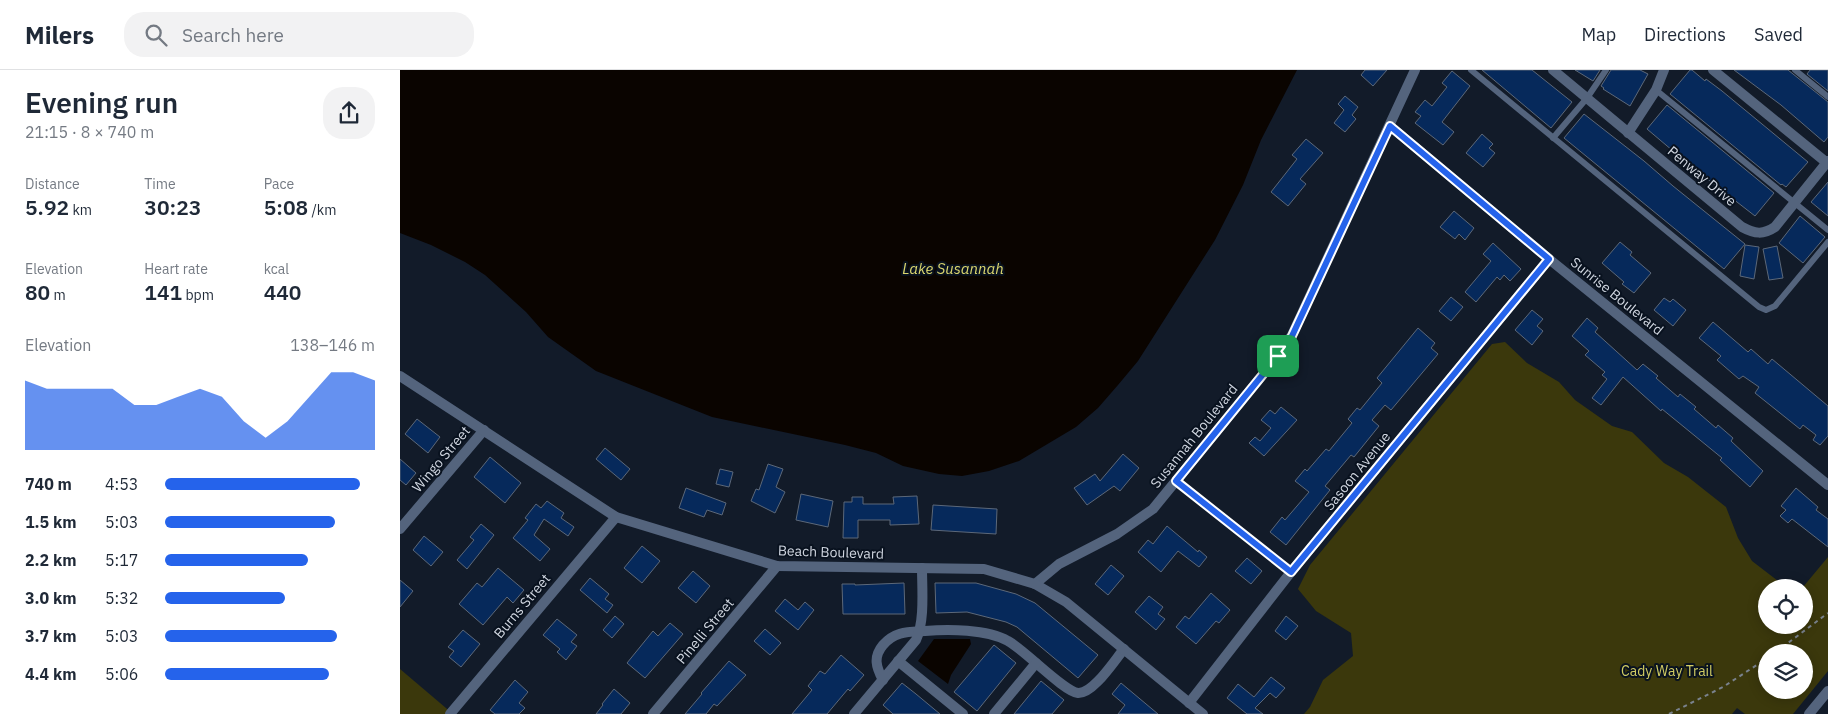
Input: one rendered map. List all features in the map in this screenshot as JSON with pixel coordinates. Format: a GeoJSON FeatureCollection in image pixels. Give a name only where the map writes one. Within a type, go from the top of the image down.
{"type":"FeatureCollection","features":[{"type":"Feature","properties":{"kind":"street","name":"Susannah Boulevard"},"geometry":{"type":"LineString","coordinates":[[1036,584],[1059,564],[1117,534],[1153,509],[1278,356],[1292,336],[1415,70]]}},
{"type":"Feature","properties":{"kind":"street","name":"Penway Drive"},"geometry":{"type":"LineString","coordinates":[[1553,70],[1742,227],[1752,232],[1759,234],[1775,227],[1827,162]]}},
{"type":"Feature","properties":{"kind":"street"},"geometry":{"type":"LineString","coordinates":[[1628,133],[1656,90],[1664,70]]}},
{"type":"Feature","properties":{"kind":"street"},"geometry":{"type":"LineString","coordinates":[[1713,70],[1827,162]]}},
{"type":"Feature","properties":{"kind":"street","name":"Sunrise Boulevard"},"geometry":{"type":"LineString","coordinates":[[1390,126],[1549,259],[1828,485]]}},
{"type":"Feature","properties":{"kind":"street","name":"Sasoon Avenue"},"geometry":{"type":"LineString","coordinates":[[1189,702],[1291,572],[1549,259]]}},
{"type":"Feature","properties":{"kind":"street","name":"Beach Boulevard"},"geometry":{"type":"LineString","coordinates":[[400,376],[616,516],[778,566],[984,569],[1036,584],[1066,602],[1203,714]]}},
{"type":"Feature","properties":{"kind":"street","name":"Wingo Street"},"geometry":{"type":"LineString","coordinates":[[400,529],[484,430]]}},
{"type":"Feature","properties":{"kind":"street","name":"Burns Street"},"geometry":{"type":"LineString","coordinates":[[450,714],[616,516]]}},
{"type":"Feature","properties":{"kind":"street","name":"Pinelli Street"},"geometry":{"type":"LineString","coordinates":[[653,714],[778,566]]}},
{"type":"Feature","properties":{"kind":"street"},"geometry":{"type":"LineString","coordinates":[[854,714],[916,640],[919,631],[922,568]]}},
{"type":"Feature","properties":{"kind":"street"},"geometry":{"type":"LineString","coordinates":[[883,680],[876,666],[876,658],[879,650],[886,642],[898,633],[950,628],[998,636],[1009,641],[1065,687],[1077,693],[1083,693],[1092,689],[1124,649]]}},
{"type":"Feature","properties":{"kind":"street"},"geometry":{"type":"LineString","coordinates":[[898,661],[963,714]]}},
{"type":"Feature","properties":{"kind":"street"},"geometry":{"type":"LineString","coordinates":[[994,714],[1036,663]]}},
{"type":"Feature","properties":{"kind":"street"},"geometry":{"type":"LineString","coordinates":[[1809,714],[1828,691]]}},
{"type":"Feature","properties":{"kind":"lane"},"geometry":{"type":"LineString","coordinates":[[1471,70],[1759,307],[1766,310],[1775,306],[1828,242]]}},
{"type":"Feature","properties":{"kind":"lane"},"geometry":{"type":"LineString","coordinates":[[1554,138],[1587,98],[1606,70]]}},
{"type":"Feature","properties":{"kind":"lane"},"geometry":{"type":"LineString","coordinates":[[1795,70],[1828,97]]}},
{"type":"Feature","properties":{"kind":"lane"},"geometry":{"type":"LineString","coordinates":[[1656,90],[1828,230]]}},
{"type":"Feature","properties":{"kind":"path"},"geometry":{"type":"LineString","coordinates":[[1176,481],[1291,572]]}},
{"type":"Feature","properties":{"kind":"path"},"geometry":{"type":"LineString","coordinates":[[1787,644],[1828,613]]}},
{"type":"Feature","properties":{"kind":"path"},"geometry":{"type":"LineString","coordinates":[[1669,714],[1722,687],[1758,664]]}},
{"type":"Feature","properties":{"kind":"green space","name":"Cady Way Trail"},"geometry":{"type":"Polygon","coordinates":[[[1505,342],[1527,363],[1559,382],[1575,400],[1612,426],[1632,432],[1664,463],[1688,477],[1726,507],[1738,538],[1752,561],[1776,579],[1758,579],[1758,634],[1813,634],[1813,579],[1810,579],[1828,557],[1828,671],[1813,689],[1813,644],[1758,644],[1758,699],[1805,699],[1793,714],[1745,714],[1737,708],[1732,714],[1304,714],[1310,707],[1323,680],[1353,656],[1351,633],[1316,611],[1298,589],[1310,565],[1492,344],[1505,342]]]}},
{"type":"Feature","properties":{"kind":"green space"},"geometry":{"type":"Polygon","coordinates":[[[400,669],[453,714],[400,714],[400,669]]]}},
{"type":"Feature","properties":{"kind":"water","name":"Lake Susannah"},"geometry":{"type":"Polygon","coordinates":[[[400,70],[1297,70],[1261,140],[1243,185],[1215,240],[1138,361],[1098,408],[1076,427],[1019,461],[989,471],[962,476],[939,474],[903,466],[876,453],[845,445],[712,417],[596,371],[548,337],[526,312],[485,275],[465,262],[431,245],[400,233],[400,70]]]}},
{"type":"Feature","properties":{"kind":"water"},"geometry":{"type":"Polygon","coordinates":[[[934,639],[970,639],[971,644],[951,675],[948,684],[918,661],[934,639]]]}},
{"type":"Feature","properties":{"kind":"building"},"geometry":{"type":"Polygon","coordinates":[[[1365,70],[1387,70],[1373,86],[1361,75],[1365,70]]]}},
{"type":"Feature","properties":{"kind":"building"},"geometry":{"type":"Polygon","coordinates":[[[1482,70],[1532,70],[1572,102],[1551,128],[1482,70]]]}},
{"type":"Feature","properties":{"kind":"building"},"geometry":{"type":"Polygon","coordinates":[[[1575,70],[1600,70],[1593,81],[1575,70]]]}},
{"type":"Feature","properties":{"kind":"building"},"geometry":{"type":"Polygon","coordinates":[[[1611,70],[1640,70],[1648,74],[1630,106],[1601,86],[1611,70]]]}},
{"type":"Feature","properties":{"kind":"building"},"geometry":{"type":"Polygon","coordinates":[[[1690,70],[1722,91],[1808,162],[1786,187],[1781,185],[1670,94],[1690,70]]]}},
{"type":"Feature","properties":{"kind":"building"},"geometry":{"type":"Polygon","coordinates":[[[1734,70],[1788,70],[1828,102],[1828,137],[1824,142],[1781,105],[1734,70]]]}},
{"type":"Feature","properties":{"kind":"building"},"geometry":{"type":"Polygon","coordinates":[[[1810,70],[1828,70],[1828,91],[1807,74],[1810,70]]]}},
{"type":"Feature","properties":{"kind":"building"},"geometry":{"type":"Polygon","coordinates":[[[1452,71],[1470,86],[1442,122],[1454,132],[1443,145],[1415,123],[1421,116],[1415,112],[1425,100],[1432,106],[1447,87],[1442,83],[1452,71]]]}},
{"type":"Feature","properties":{"kind":"building"},"geometry":{"type":"Polygon","coordinates":[[[1345,96],[1358,107],[1352,115],[1356,119],[1345,132],[1334,123],[1344,110],[1338,104],[1345,96]]]}},
{"type":"Feature","properties":{"kind":"building"},"geometry":{"type":"Polygon","coordinates":[[[1667,105],[1774,193],[1755,216],[1647,129],[1667,105]]]}},
{"type":"Feature","properties":{"kind":"building"},"geometry":{"type":"Polygon","coordinates":[[[1584,114],[1745,244],[1724,269],[1564,138],[1584,114]]]}},
{"type":"Feature","properties":{"kind":"building"},"geometry":{"type":"Polygon","coordinates":[[[1482,134],[1493,144],[1489,148],[1495,153],[1483,167],[1466,153],[1482,134]]]}},
{"type":"Feature","properties":{"kind":"building"},"geometry":{"type":"Polygon","coordinates":[[[1306,139],[1323,153],[1300,179],[1306,184],[1288,206],[1271,192],[1297,159],[1292,155],[1306,139]]]}},
{"type":"Feature","properties":{"kind":"building"},"geometry":{"type":"Polygon","coordinates":[[[1828,182],[1828,216],[1811,202],[1828,182]]]}},
{"type":"Feature","properties":{"kind":"building"},"geometry":{"type":"Polygon","coordinates":[[[1454,211],[1474,228],[1465,240],[1459,234],[1455,239],[1440,227],[1454,211]]]}},
{"type":"Feature","properties":{"kind":"building"},"geometry":{"type":"Polygon","coordinates":[[[1800,216],[1825,237],[1803,263],[1779,243],[1800,216]]]}},
{"type":"Feature","properties":{"kind":"building"},"geometry":{"type":"Polygon","coordinates":[[[1620,242],[1632,252],[1630,255],[1651,273],[1634,293],[1622,284],[1624,282],[1602,263],[1620,242]]]}},
{"type":"Feature","properties":{"kind":"building"},"geometry":{"type":"Polygon","coordinates":[[[1493,243],[1521,269],[1510,281],[1504,275],[1500,280],[1497,277],[1476,302],[1465,292],[1491,261],[1483,254],[1493,243]]]}},
{"type":"Feature","properties":{"kind":"building"},"geometry":{"type":"Polygon","coordinates":[[[1745,245],[1759,247],[1754,279],[1740,276],[1745,245]]]}},
{"type":"Feature","properties":{"kind":"building"},"geometry":{"type":"Polygon","coordinates":[[[1777,246],[1783,278],[1769,280],[1763,249],[1777,246]]]}},
{"type":"Feature","properties":{"kind":"building"},"geometry":{"type":"Polygon","coordinates":[[[1451,297],[1463,307],[1451,321],[1439,311],[1451,297]]]}},
{"type":"Feature","properties":{"kind":"building"},"geometry":{"type":"Polygon","coordinates":[[[1664,298],[1670,302],[1673,299],[1686,310],[1673,326],[1654,310],[1664,298]]]}},
{"type":"Feature","properties":{"kind":"building"},"geometry":{"type":"Polygon","coordinates":[[[1532,310],[1543,319],[1537,326],[1543,331],[1532,345],[1515,330],[1532,310]]]}},
{"type":"Feature","properties":{"kind":"building"},"geometry":{"type":"Polygon","coordinates":[[[1587,318],[1598,328],[1595,332],[1637,370],[1643,364],[1658,376],[1656,378],[1678,397],[1680,394],[1696,407],[1694,409],[1716,428],[1718,425],[1733,438],[1731,441],[1763,471],[1750,487],[1720,460],[1722,458],[1662,409],[1661,411],[1623,377],[1601,405],[1592,398],[1607,379],[1602,375],[1605,372],[1585,355],[1589,351],[1572,336],[1587,318]]]}},
{"type":"Feature","properties":{"kind":"building"},"geometry":{"type":"Polygon","coordinates":[[[1713,322],[1748,352],[1751,349],[1768,364],[1772,359],[1828,406],[1828,436],[1820,445],[1813,440],[1816,435],[1803,425],[1800,429],[1755,393],[1759,387],[1743,376],[1739,379],[1717,360],[1721,356],[1699,338],[1713,322]]]}},
{"type":"Feature","properties":{"kind":"building"},"geometry":{"type":"Polygon","coordinates":[[[1418,328],[1435,343],[1431,348],[1438,354],[1391,410],[1385,405],[1372,420],[1379,426],[1354,457],[1351,455],[1325,486],[1330,490],[1286,545],[1270,532],[1282,517],[1285,520],[1309,492],[1295,481],[1305,469],[1307,471],[1326,449],[1329,451],[1352,423],[1348,419],[1357,408],[1360,410],[1382,383],[1377,378],[1418,328]]]}},
{"type":"Feature","properties":{"kind":"building"},"geometry":{"type":"Polygon","coordinates":[[[1281,407],[1297,420],[1264,456],[1249,443],[1255,437],[1260,441],[1271,428],[1261,420],[1270,410],[1275,414],[1281,407]]]}},
{"type":"Feature","properties":{"kind":"building"},"geometry":{"type":"Polygon","coordinates":[[[417,419],[440,437],[428,453],[405,434],[417,419]]]}},
{"type":"Feature","properties":{"kind":"building"},"geometry":{"type":"Polygon","coordinates":[[[605,448],[630,469],[621,480],[596,459],[605,448]]]}},
{"type":"Feature","properties":{"kind":"building"},"geometry":{"type":"Polygon","coordinates":[[[1123,454],[1139,468],[1120,491],[1114,486],[1087,505],[1074,488],[1095,474],[1100,481],[1123,454]]]}},
{"type":"Feature","properties":{"kind":"building"},"geometry":{"type":"Polygon","coordinates":[[[490,457],[521,483],[505,503],[474,477],[490,457]]]}},
{"type":"Feature","properties":{"kind":"building"},"geometry":{"type":"Polygon","coordinates":[[[400,459],[416,473],[406,485],[400,480],[400,459]]]}},
{"type":"Feature","properties":{"kind":"building"},"geometry":{"type":"Polygon","coordinates":[[[768,464],[783,469],[776,487],[785,492],[775,513],[751,501],[756,489],[759,490],[768,464]]]}},
{"type":"Feature","properties":{"kind":"building"},"geometry":{"type":"Polygon","coordinates":[[[720,469],[733,472],[729,487],[716,484],[720,469]]]}},
{"type":"Feature","properties":{"kind":"building"},"geometry":{"type":"Polygon","coordinates":[[[686,488],[726,503],[722,515],[707,510],[704,517],[679,508],[686,488]]]}},
{"type":"Feature","properties":{"kind":"building"},"geometry":{"type":"Polygon","coordinates":[[[1796,488],[1818,507],[1816,510],[1828,519],[1828,547],[1792,519],[1788,523],[1780,516],[1786,510],[1781,506],[1796,488]]]}},
{"type":"Feature","properties":{"kind":"building"},"geometry":{"type":"Polygon","coordinates":[[[801,494],[833,501],[828,527],[796,520],[801,494]]]}},
{"type":"Feature","properties":{"kind":"building"},"geometry":{"type":"Polygon","coordinates":[[[917,496],[919,524],[890,525],[890,520],[858,520],[858,538],[843,538],[844,502],[852,502],[852,497],[863,497],[863,504],[894,504],[893,497],[917,496]]]}},
{"type":"Feature","properties":{"kind":"building"},"geometry":{"type":"Polygon","coordinates":[[[547,501],[564,513],[561,518],[574,527],[568,536],[544,519],[534,535],[550,549],[540,561],[513,538],[528,520],[525,518],[536,504],[541,508],[547,501]]]}},
{"type":"Feature","properties":{"kind":"building"},"geometry":{"type":"Polygon","coordinates":[[[933,505],[997,509],[996,534],[931,530],[933,505]]]}},
{"type":"Feature","properties":{"kind":"building"},"geometry":{"type":"Polygon","coordinates":[[[481,524],[494,535],[467,569],[457,560],[474,540],[470,537],[481,524]]]}},
{"type":"Feature","properties":{"kind":"building"},"geometry":{"type":"Polygon","coordinates":[[[1167,526],[1198,552],[1199,550],[1207,557],[1199,567],[1178,551],[1161,572],[1138,552],[1148,540],[1153,544],[1167,526]]]}},
{"type":"Feature","properties":{"kind":"building"},"geometry":{"type":"Polygon","coordinates":[[[424,536],[443,552],[431,566],[413,550],[424,536]]]}},
{"type":"Feature","properties":{"kind":"building"},"geometry":{"type":"Polygon","coordinates":[[[642,546],[660,561],[642,583],[624,568],[642,546]]]}},
{"type":"Feature","properties":{"kind":"building"},"geometry":{"type":"Polygon","coordinates":[[[1247,558],[1262,571],[1251,584],[1235,571],[1247,558]]]}},
{"type":"Feature","properties":{"kind":"building"},"geometry":{"type":"Polygon","coordinates":[[[1111,565],[1124,576],[1108,595],[1095,584],[1111,565]]]}},
{"type":"Feature","properties":{"kind":"building"},"geometry":{"type":"Polygon","coordinates":[[[498,568],[524,590],[513,603],[507,597],[483,625],[459,604],[477,583],[482,587],[498,568]]]}},
{"type":"Feature","properties":{"kind":"building"},"geometry":{"type":"Polygon","coordinates":[[[693,571],[710,586],[696,603],[678,588],[693,571]]]}},
{"type":"Feature","properties":{"kind":"building"},"geometry":{"type":"Polygon","coordinates":[[[590,578],[609,594],[605,599],[613,605],[607,613],[580,590],[590,578]]]}},
{"type":"Feature","properties":{"kind":"building"},"geometry":{"type":"Polygon","coordinates":[[[400,580],[413,591],[400,607],[400,580]]]}},
{"type":"Feature","properties":{"kind":"building"},"geometry":{"type":"Polygon","coordinates":[[[904,583],[905,614],[843,614],[842,584],[904,583]]]}},
{"type":"Feature","properties":{"kind":"building"},"geometry":{"type":"Polygon","coordinates":[[[935,583],[976,583],[1016,594],[1035,603],[1098,655],[1078,678],[1017,627],[1006,622],[967,612],[936,613],[935,583]]]}},
{"type":"Feature","properties":{"kind":"building"},"geometry":{"type":"Polygon","coordinates":[[[1211,593],[1230,610],[1219,623],[1216,621],[1196,644],[1176,627],[1185,616],[1189,619],[1211,593]]]}},
{"type":"Feature","properties":{"kind":"building"},"geometry":{"type":"Polygon","coordinates":[[[1149,596],[1163,607],[1158,614],[1165,619],[1156,630],[1135,612],[1149,596]]]}},
{"type":"Feature","properties":{"kind":"building"},"geometry":{"type":"Polygon","coordinates":[[[785,599],[798,610],[805,602],[814,610],[798,630],[775,611],[785,599]]]}},
{"type":"Feature","properties":{"kind":"building"},"geometry":{"type":"Polygon","coordinates":[[[615,616],[624,624],[612,638],[603,630],[615,616]]]}},
{"type":"Feature","properties":{"kind":"building"},"geometry":{"type":"Polygon","coordinates":[[[1286,616],[1298,626],[1286,640],[1275,631],[1286,616]]]}},
{"type":"Feature","properties":{"kind":"building"},"geometry":{"type":"Polygon","coordinates":[[[557,619],[577,635],[571,642],[577,646],[566,660],[557,652],[560,649],[543,635],[557,619]]]}},
{"type":"Feature","properties":{"kind":"building"},"geometry":{"type":"Polygon","coordinates":[[[670,623],[683,634],[645,678],[627,663],[653,631],[658,636],[670,623]]]}},
{"type":"Feature","properties":{"kind":"building"},"geometry":{"type":"Polygon","coordinates":[[[765,629],[781,643],[770,655],[754,641],[765,629]]]}},
{"type":"Feature","properties":{"kind":"building"},"geometry":{"type":"Polygon","coordinates":[[[463,630],[480,644],[461,667],[449,657],[454,651],[448,647],[463,630]]]}},
{"type":"Feature","properties":{"kind":"building"},"geometry":{"type":"Polygon","coordinates":[[[994,645],[1016,663],[977,711],[954,692],[994,645]]]}},
{"type":"Feature","properties":{"kind":"building"},"geometry":{"type":"Polygon","coordinates":[[[841,655],[864,675],[850,691],[848,689],[827,714],[792,714],[812,690],[808,686],[820,671],[825,674],[841,655]]]}},
{"type":"Feature","properties":{"kind":"building"},"geometry":{"type":"Polygon","coordinates":[[[729,661],[746,675],[717,706],[714,704],[706,714],[685,714],[701,693],[729,661]]]}},
{"type":"Feature","properties":{"kind":"building"},"geometry":{"type":"Polygon","coordinates":[[[1271,677],[1285,688],[1276,698],[1270,693],[1255,708],[1263,714],[1247,714],[1227,698],[1238,684],[1254,697],[1271,677]]]}},
{"type":"Feature","properties":{"kind":"building"},"geometry":{"type":"Polygon","coordinates":[[[515,680],[528,692],[519,703],[525,708],[519,714],[495,714],[490,710],[515,680]]]}},
{"type":"Feature","properties":{"kind":"building"},"geometry":{"type":"Polygon","coordinates":[[[1041,681],[1064,700],[1052,714],[1014,714],[1041,681]]]}},
{"type":"Feature","properties":{"kind":"building"},"geometry":{"type":"Polygon","coordinates":[[[902,683],[940,714],[893,714],[883,705],[902,683]]]}},
{"type":"Feature","properties":{"kind":"building"},"geometry":{"type":"Polygon","coordinates":[[[1121,683],[1158,714],[1118,714],[1125,705],[1112,694],[1121,683]]]}},
{"type":"Feature","properties":{"kind":"building"},"geometry":{"type":"Polygon","coordinates":[[[614,689],[630,703],[621,714],[596,714],[602,704],[614,689]]]}},
{"type":"Feature","properties":{"kind":"route"},"geometry":{"type":"LineString","coordinates":[[1390,126],[1549,259],[1291,572],[1176,481],[1278,356],[1292,336],[1390,126]]}}]}
